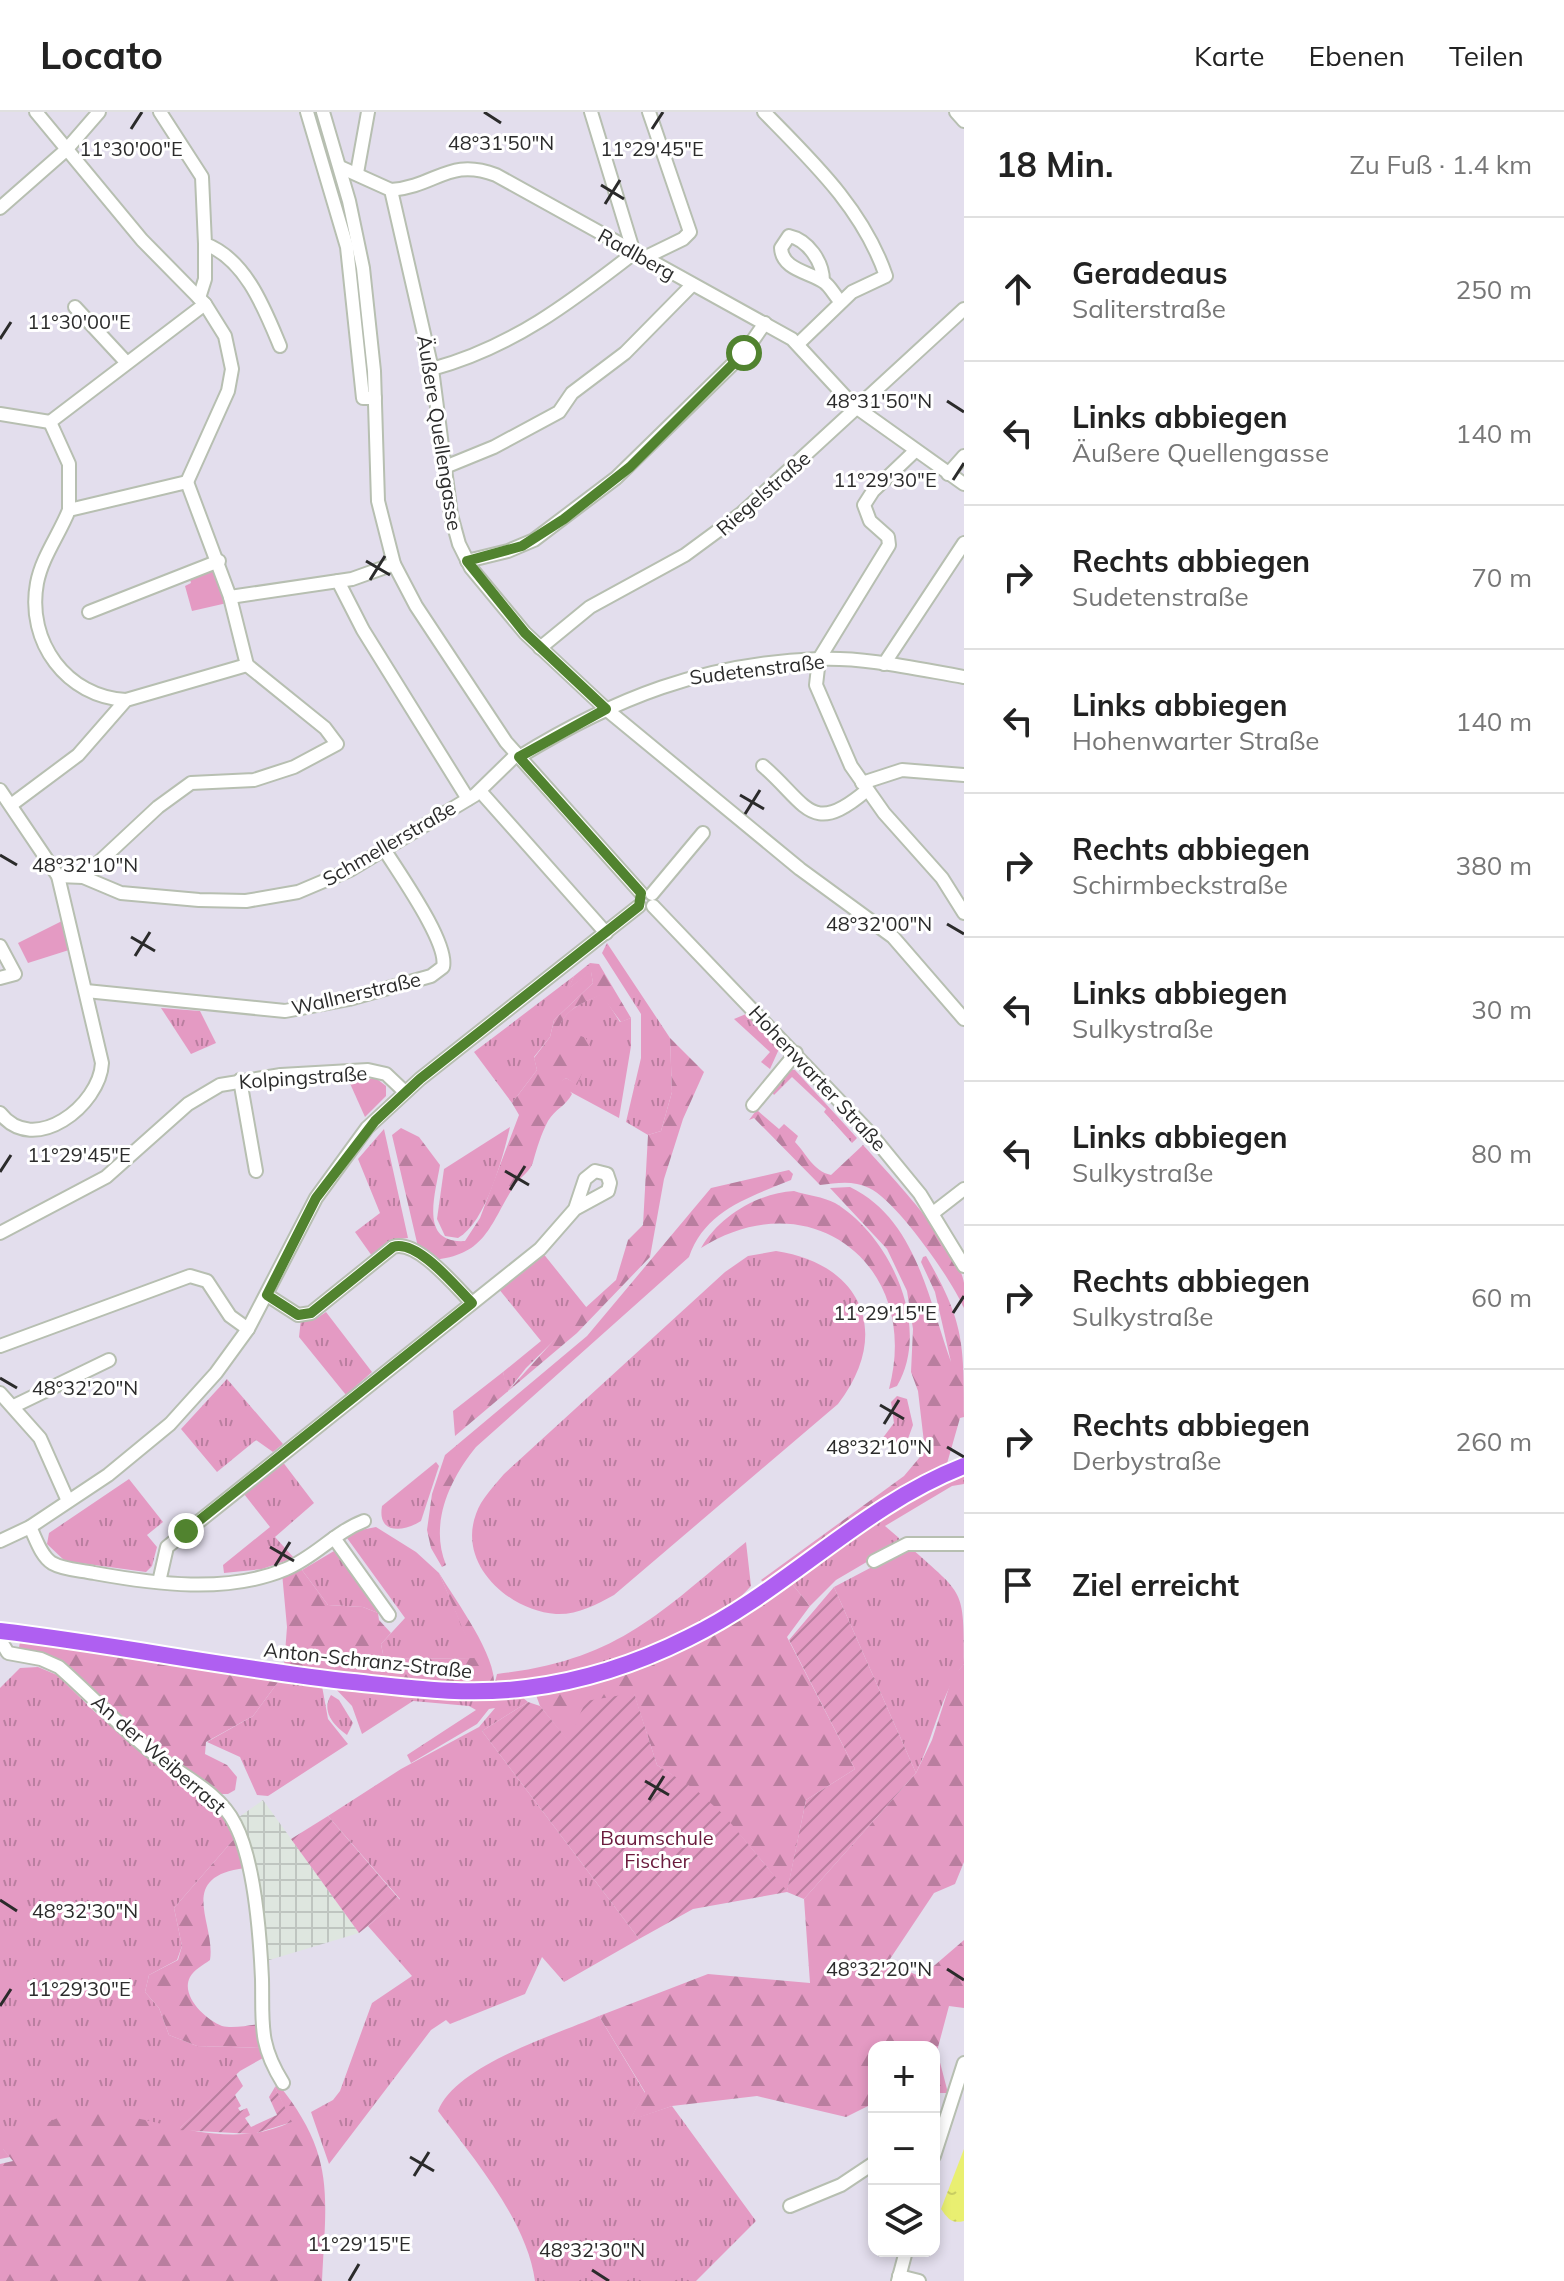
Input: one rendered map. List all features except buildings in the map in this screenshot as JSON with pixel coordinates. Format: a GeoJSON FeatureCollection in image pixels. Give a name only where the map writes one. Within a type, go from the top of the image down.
{"type":"FeatureCollection","features":[{"type":"Feature","properties":{"kind":"main road","name":"Anton-Schranz-Straße"},"geometry":{"type":"LineString","coordinates":[[1,1631],[400,1687],[474,1691],[541,1686],[625,1665],[704,1630],[863,1519],[897,1498],[964,1466]]}},
{"type":"Feature","properties":{"kind":"street"},"geometry":{"type":"LineString","coordinates":[[36,112],[142,240],[202,301],[225,336],[232,369],[224,403],[187,482],[219,561],[247,665],[315,719],[337,744],[294,767],[254,780],[191,783],[158,807],[83,877]]}},
{"type":"Feature","properties":{"kind":"street"},"geometry":{"type":"LineString","coordinates":[[0,208],[66,150],[99,112]]}},
{"type":"Feature","properties":{"kind":"street"},"geometry":{"type":"LineString","coordinates":[[0,414],[50,422],[202,301],[205,244],[202,177],[160,112]]}},
{"type":"Feature","properties":{"kind":"street","name":"Hohenwarter Straße"},"geometry":{"type":"LineString","coordinates":[[307,112],[347,247],[363,398],[375,398]]}},
{"type":"Feature","properties":{"kind":"street","name":"Hohenwarter Straße"},"geometry":{"type":"LineString","coordinates":[[323,112],[340,167],[363,268],[375,398],[377,493],[394,564],[416,606],[518,756],[646,900],[867,1129],[933,1213],[964,1266]]}},
{"type":"Feature","properties":{"kind":"street"},"geometry":{"type":"LineString","coordinates":[[357,173],[368,112]]}},
{"type":"Feature","properties":{"kind":"street"},"geometry":{"type":"LineString","coordinates":[[591,112],[639,256]]}},
{"type":"Feature","properties":{"kind":"street"},"geometry":{"type":"LineString","coordinates":[[432,369],[511,340],[639,256],[683,239],[690,232],[649,112]]}},
{"type":"Feature","properties":{"kind":"street"},"geometry":{"type":"LineString","coordinates":[[764,112],[848,202],[878,251],[886,276],[861,286],[840,301],[798,344]]}},
{"type":"Feature","properties":{"kind":"street"},"geometry":{"type":"LineString","coordinates":[[340,167],[391,190]]}},
{"type":"Feature","properties":{"kind":"street","name":"Radlberg"},"geometry":{"type":"LineString","coordinates":[[391,190],[423,184],[451,170],[479,168],[765,323],[798,344],[858,408],[964,484]]}},
{"type":"Feature","properties":{"kind":"street","name":"Äußere Quellengasse"},"geometry":{"type":"LineString","coordinates":[[391,190],[432,369],[451,515],[467,561],[540,648],[606,709],[800,869],[893,937],[964,1019]]}},
{"type":"Feature","properties":{"kind":"street"},"geometry":{"type":"LineString","coordinates":[[205,244],[221,253],[249,283],[280,346]]}},
{"type":"Feature","properties":{"kind":"street"},"geometry":{"type":"LineString","coordinates":[[823,281],[840,301]]}},
{"type":"Feature","properties":{"kind":"street"},"geometry":{"type":"LineString","coordinates":[[445,467],[494,447],[559,412],[572,393],[625,353],[692,285]]}},
{"type":"Feature","properties":{"kind":"street"},"geometry":{"type":"LineString","coordinates":[[75,307],[126,362]]}},
{"type":"Feature","properties":{"kind":"street","name":"Riegelstraße"},"geometry":{"type":"LineString","coordinates":[[540,648],[590,607],[680,558],[714,535],[964,309]]}},
{"type":"Feature","properties":{"kind":"street"},"geometry":{"type":"LineString","coordinates":[[467,561],[508,551],[534,540],[616,478],[744,353],[765,323]]}},
{"type":"Feature","properties":{"kind":"street"},"geometry":{"type":"LineString","coordinates":[[50,422],[61,440],[69,464],[69,510],[37,584],[42,637],[68,680],[101,696],[126,700],[247,665]]}},
{"type":"Feature","properties":{"kind":"street"},"geometry":{"type":"LineString","coordinates":[[915,451],[873,491],[864,505],[870,521],[888,537],[889,545],[819,659],[815,677],[818,694],[844,754],[864,786],[942,878],[964,913]]}},
{"type":"Feature","properties":{"kind":"street"},"geometry":{"type":"LineString","coordinates":[[948,474],[964,456]]}},
{"type":"Feature","properties":{"kind":"street"},"geometry":{"type":"LineString","coordinates":[[69,510],[187,482]]}},
{"type":"Feature","properties":{"kind":"street"},"geometry":{"type":"LineString","coordinates":[[884,664],[964,543]]}},
{"type":"Feature","properties":{"kind":"street"},"geometry":{"type":"LineString","coordinates":[[89,612],[219,561]]}},
{"type":"Feature","properties":{"kind":"street"},"geometry":{"type":"LineString","coordinates":[[230,597],[364,576],[394,564]]}},
{"type":"Feature","properties":{"kind":"street"},"geometry":{"type":"LineString","coordinates":[[338,581],[363,630],[468,799]]}},
{"type":"Feature","properties":{"kind":"street","name":"Sudetenstraße"},"geometry":{"type":"LineString","coordinates":[[518,756],[649,689],[694,675],[819,659],[884,664],[964,677]]}},
{"type":"Feature","properties":{"kind":"street"},"geometry":{"type":"LineString","coordinates":[[11,805],[78,755],[126,700]]}},
{"type":"Feature","properties":{"kind":"street","name":"Schmellerstraße"},"geometry":{"type":"LineString","coordinates":[[58,876],[83,877],[112,891],[132,895],[246,901],[316,886],[468,799],[518,756]]}},
{"type":"Feature","properties":{"kind":"street"},"geometry":{"type":"LineString","coordinates":[[763,766],[802,804],[823,815],[840,812],[864,786],[902,770],[964,775]]}},
{"type":"Feature","properties":{"kind":"street"},"geometry":{"type":"LineString","coordinates":[[0,790],[58,876],[102,1063],[101,1079],[91,1097],[67,1118],[39,1129],[23,1128],[1,1116]]}},
{"type":"Feature","properties":{"kind":"street"},"geometry":{"type":"LineString","coordinates":[[480,791],[606,933]]}},
{"type":"Feature","properties":{"kind":"street"},"geometry":{"type":"LineString","coordinates":[[0,1541],[30,1527],[157,1436],[209,1381],[248,1329],[327,1181],[367,1128],[405,1092],[646,900],[703,833]]}},
{"type":"Feature","properties":{"kind":"street","name":"Wallnerstraße"},"geometry":{"type":"LineString","coordinates":[[86,991],[285,1011],[349,999],[431,976],[443,967],[443,956],[423,914],[384,849]]}},
{"type":"Feature","properties":{"kind":"street"},"geometry":{"type":"LineString","coordinates":[[0,946],[15,974],[0,978]]}},
{"type":"Feature","properties":{"kind":"street"},"geometry":{"type":"LineString","coordinates":[[753,1105],[796,1053]]}},
{"type":"Feature","properties":{"kind":"street","name":"Kolpingstraße"},"geometry":{"type":"LineString","coordinates":[[0,1233],[106,1177],[195,1098],[220,1085],[240,1080],[378,1071],[405,1092]]}},
{"type":"Feature","properties":{"kind":"street"},"geometry":{"type":"LineString","coordinates":[[240,1080],[256,1171]]}},
{"type":"Feature","properties":{"kind":"street"},"geometry":{"type":"LineString","coordinates":[[933,1213],[964,1189]]}},
{"type":"Feature","properties":{"kind":"street"},"geometry":{"type":"LineString","coordinates":[[159,1582],[167,1547],[546,1242],[575,1209]]}},
{"type":"Feature","properties":{"kind":"street"},"geometry":{"type":"LineString","coordinates":[[267,1295],[298,1315],[311,1313],[393,1247],[402,1245],[416,1250],[472,1303]]}},
{"type":"Feature","properties":{"kind":"street"},"geometry":{"type":"LineString","coordinates":[[0,1346],[190,1276],[207,1281],[230,1316],[248,1329]]}},
{"type":"Feature","properties":{"kind":"street"},"geometry":{"type":"LineString","coordinates":[[14,1406],[109,1360]]}},
{"type":"Feature","properties":{"kind":"street"},"geometry":{"type":"LineString","coordinates":[[0,1393],[40,1438],[68,1501]]}},
{"type":"Feature","properties":{"kind":"street"},"geometry":{"type":"LineString","coordinates":[[30,1527],[45,1556],[58,1565],[159,1582],[245,1581],[287,1568],[364,1521]]}},
{"type":"Feature","properties":{"kind":"street"},"geometry":{"type":"LineString","coordinates":[[334,1538],[389,1615]]}},
{"type":"Feature","properties":{"kind":"street"},"geometry":{"type":"LineString","coordinates":[[874,1561],[907,1544],[964,1544]]}},
{"type":"Feature","properties":{"kind":"street","name":"An der Weiberrast"},"geometry":{"type":"LineString","coordinates":[[1,1631],[2,1643],[8,1653],[41,1659],[59,1667],[152,1752],[207,1791],[232,1817],[246,1857],[255,1914],[262,1979],[260,2024],[266,2052],[283,2083]]}},
{"type":"Feature","properties":{"kind":"street"},"geometry":{"type":"LineString","coordinates":[[940,2131],[961,2083],[964,2063]]}},
{"type":"Feature","properties":{"kind":"street"},"geometry":{"type":"LineString","coordinates":[[790,2206],[841,2185],[868,2167]]}},
{"type":"Feature","properties":{"kind":"street"},"geometry":{"type":"LineString","coordinates":[[904,2257],[899,2278],[919,2281]]}},
{"type":"Feature","properties":{"kind":"shaded area"},"geometry":{"type":"Polygon","coordinates":[[[263,1800],[359,1933],[266,1961],[239,1817],[263,1800]]]}},
{"type":"Feature","properties":{"kind":"green space"},"geometry":{"type":"Polygon","coordinates":[[[213,568],[227,603],[192,611],[185,586],[191,583],[188,573],[213,568]]]}},
{"type":"Feature","properties":{"kind":"green space"},"geometry":{"type":"Polygon","coordinates":[[[62,921],[69,950],[28,963],[18,943],[62,921]]]}},
{"type":"Feature","properties":{"kind":"green space"},"geometry":{"type":"Polygon","coordinates":[[[607,943],[670,1038],[672,1092],[661,1131],[648,1135],[626,1122],[641,1058],[641,1014],[602,953],[607,943]]]}},
{"type":"Feature","properties":{"kind":"green space"},"geometry":{"type":"Polygon","coordinates":[[[590,963],[599,964],[631,1018],[621,1022],[601,995],[570,1011],[565,1017],[555,1042],[573,1033],[586,1038],[592,1050],[577,1085],[566,1078],[562,1081],[572,1094],[548,1121],[532,1165],[514,1186],[484,1236],[464,1252],[433,1260],[418,1247],[392,1135],[401,1128],[419,1137],[440,1165],[433,1216],[436,1226],[441,1235],[451,1240],[465,1241],[480,1218],[519,1115],[512,1103],[537,1070],[534,1058],[550,1037],[554,1020],[593,983],[591,972],[568,989],[574,976],[590,963]]]}},
{"type":"Feature","properties":{"kind":"green space"},"geometry":{"type":"Polygon","coordinates":[[[591,971],[593,983],[554,1020],[550,1037],[534,1057],[537,1070],[512,1103],[474,1052],[574,976],[569,988],[591,971]]]}},
{"type":"Feature","properties":{"kind":"green space"},"geometry":{"type":"Polygon","coordinates":[[[602,994],[620,1022],[631,1018],[631,1046],[619,1118],[565,1089],[561,1081],[566,1078],[577,1084],[559,1042],[554,1042],[560,1024],[570,1011],[602,994]]]}},
{"type":"Feature","properties":{"kind":"green space"},"geometry":{"type":"Polygon","coordinates":[[[161,1008],[200,1011],[216,1043],[191,1054],[161,1008]]]}},
{"type":"Feature","properties":{"kind":"green space"},"geometry":{"type":"Polygon","coordinates":[[[746,1014],[779,1049],[770,1069],[761,1062],[770,1052],[734,1019],[746,1014]]]}},
{"type":"Feature","properties":{"kind":"green space"},"geometry":{"type":"Polygon","coordinates":[[[670,1038],[704,1072],[683,1119],[664,1179],[650,1257],[577,1333],[455,1436],[453,1411],[503,1372],[508,1391],[573,1319],[616,1280],[628,1240],[643,1225],[648,1135],[661,1131],[672,1092],[670,1038]]]}},
{"type":"Feature","properties":{"kind":"green space"},"geometry":{"type":"Polygon","coordinates":[[[788,1069],[795,1070],[857,1138],[852,1143],[824,1112],[826,1109],[792,1077],[774,1095],[772,1092],[788,1069]]]}},
{"type":"Feature","properties":{"kind":"green space"},"geometry":{"type":"Polygon","coordinates":[[[348,1079],[377,1079],[386,1086],[386,1096],[365,1117],[348,1079]]]}},
{"type":"Feature","properties":{"kind":"green space"},"geometry":{"type":"Polygon","coordinates":[[[765,1099],[758,1111],[779,1129],[784,1124],[798,1136],[795,1142],[825,1173],[831,1175],[863,1145],[921,1211],[949,1250],[964,1283],[964,1308],[922,1242],[881,1196],[857,1184],[820,1185],[754,1118],[749,1120],[765,1099]]]}},
{"type":"Feature","properties":{"kind":"green space"},"geometry":{"type":"Polygon","coordinates":[[[510,1127],[492,1188],[477,1218],[458,1238],[445,1236],[437,1219],[444,1169],[510,1127]]]}},
{"type":"Feature","properties":{"kind":"green space"},"geometry":{"type":"Polygon","coordinates":[[[384,1129],[408,1238],[398,1239],[372,1256],[355,1232],[380,1213],[358,1159],[384,1129]]]}},
{"type":"Feature","properties":{"kind":"green space"},"geometry":{"type":"Polygon","coordinates":[[[789,1170],[793,1174],[791,1180],[745,1199],[717,1216],[696,1241],[689,1257],[476,1447],[458,1473],[445,1502],[440,1533],[446,1565],[442,1567],[431,1548],[427,1530],[432,1494],[445,1455],[587,1336],[711,1188],[789,1170]]]}},
{"type":"Feature","properties":{"kind":"green space"},"geometry":{"type":"Polygon","coordinates":[[[850,1187],[872,1201],[905,1240],[917,1262],[951,1362],[935,1292],[921,1262],[923,1257],[926,1256],[939,1279],[959,1333],[964,1417],[960,1418],[946,1467],[845,1523],[763,1582],[761,1580],[904,1476],[925,1451],[918,1391],[911,1372],[913,1329],[907,1291],[887,1249],[830,1188],[850,1187]]]}},
{"type":"Feature","properties":{"kind":"green space"},"geometry":{"type":"Polygon","coordinates":[[[794,1191],[835,1203],[873,1237],[888,1260],[900,1284],[910,1337],[907,1362],[897,1386],[889,1389],[895,1345],[889,1305],[873,1272],[848,1246],[817,1230],[781,1223],[742,1229],[701,1248],[718,1226],[741,1208],[767,1196],[794,1191]]]}},
{"type":"Feature","properties":{"kind":"green space"},"geometry":{"type":"Polygon","coordinates":[[[776,1251],[806,1258],[830,1271],[848,1287],[860,1306],[865,1328],[863,1352],[854,1378],[838,1404],[614,1595],[579,1611],[556,1614],[521,1604],[505,1594],[481,1567],[474,1551],[472,1533],[476,1514],[488,1493],[504,1474],[725,1272],[748,1256],[776,1251]]]}},
{"type":"Feature","properties":{"kind":"green space"},"geometry":{"type":"Polygon","coordinates":[[[542,1252],[587,1308],[526,1368],[507,1392],[503,1372],[541,1341],[498,1288],[542,1252]]]}},
{"type":"Feature","properties":{"kind":"green space"},"geometry":{"type":"Polygon","coordinates":[[[326,1312],[372,1372],[346,1395],[299,1337],[301,1319],[317,1318],[326,1312]]]}},
{"type":"Feature","properties":{"kind":"green space"},"geometry":{"type":"Polygon","coordinates":[[[227,1379],[283,1444],[273,1452],[256,1440],[217,1472],[181,1429],[227,1379]]]}},
{"type":"Feature","properties":{"kind":"green space"},"geometry":{"type":"Polygon","coordinates":[[[897,1396],[907,1399],[913,1425],[905,1447],[899,1444],[895,1450],[882,1439],[894,1423],[891,1402],[897,1396]]]}},
{"type":"Feature","properties":{"kind":"green space"},"geometry":{"type":"Polygon","coordinates":[[[282,1461],[314,1503],[275,1537],[294,1558],[262,1569],[224,1573],[223,1565],[270,1527],[244,1494],[282,1461]]]}},
{"type":"Feature","properties":{"kind":"green space"},"geometry":{"type":"Polygon","coordinates":[[[436,1462],[439,1466],[421,1521],[400,1529],[388,1526],[384,1522],[382,1506],[436,1462]]]}},
{"type":"Feature","properties":{"kind":"green space"},"geometry":{"type":"Polygon","coordinates":[[[964,1473],[964,1484],[952,1486],[885,1526],[899,1538],[899,1543],[836,1580],[810,1606],[788,1579],[897,1504],[964,1473]]]}},
{"type":"Feature","properties":{"kind":"green space"},"geometry":{"type":"Polygon","coordinates":[[[129,1479],[163,1522],[147,1535],[157,1547],[152,1566],[146,1572],[65,1561],[47,1544],[49,1533],[129,1479]]]}},
{"type":"Feature","properties":{"kind":"green space"},"geometry":{"type":"Polygon","coordinates":[[[376,1527],[416,1552],[439,1573],[476,1658],[384,1659],[381,1644],[405,1618],[347,1538],[351,1532],[376,1527]]]}},
{"type":"Feature","properties":{"kind":"green space"},"geometry":{"type":"Polygon","coordinates":[[[746,1542],[751,1586],[728,1607],[699,1626],[632,1656],[560,1675],[494,1686],[497,1674],[574,1658],[634,1630],[746,1542]]]}},
{"type":"Feature","properties":{"kind":"green space"},"geometry":{"type":"Polygon","coordinates":[[[910,1547],[951,1585],[957,1595],[964,1639],[964,1664],[950,1687],[916,1773],[834,1587],[910,1547]]]}},
{"type":"Feature","properties":{"kind":"green space"},"geometry":{"type":"Polygon","coordinates":[[[334,1551],[377,1603],[378,1613],[363,1607],[328,1605],[302,1570],[334,1551]]]}},
{"type":"Feature","properties":{"kind":"green space"},"geometry":{"type":"Polygon","coordinates":[[[302,1570],[328,1605],[363,1607],[378,1613],[379,1620],[391,1633],[381,1644],[384,1659],[475,1658],[439,1573],[482,1644],[494,1686],[431,1684],[284,1666],[287,1627],[282,1573],[302,1570]]]}},
{"type":"Feature","properties":{"kind":"green space"},"geometry":{"type":"Polygon","coordinates":[[[788,1579],[810,1606],[787,1637],[855,1769],[806,1800],[787,1892],[728,1822],[697,1794],[657,1765],[634,1694],[568,1741],[540,1706],[536,1695],[621,1671],[788,1579]]]}},
{"type":"Feature","properties":{"kind":"green space","name":"Baumschule Fischer"},"geometry":{"type":"Polygon","coordinates":[[[834,1587],[916,1773],[804,1899],[787,1892],[693,1909],[639,1939],[482,1731],[528,1702],[540,1706],[568,1740],[586,1701],[634,1693],[657,1765],[696,1790],[724,1815],[787,1891],[806,1800],[855,1769],[789,1640],[834,1587]]]}},
{"type":"Feature","properties":{"kind":"green space"},"geometry":{"type":"Polygon","coordinates":[[[20,1642],[281,1678],[253,1716],[206,1742],[205,1754],[227,1765],[237,1777],[235,1790],[228,1794],[215,1794],[147,1744],[63,1665],[18,1653],[20,1642]]]}},
{"type":"Feature","properties":{"kind":"green space"},"geometry":{"type":"Polygon","coordinates":[[[964,1664],[964,1862],[955,1884],[934,1893],[888,1962],[921,1977],[964,1940],[964,2008],[949,2006],[940,2041],[868,2041],[868,2106],[846,2117],[757,2096],[672,2106],[629,2121],[645,2092],[599,2016],[708,1974],[810,1983],[804,1899],[916,1773],[932,1740],[952,1678],[964,1664]]]}},
{"type":"Feature","properties":{"kind":"green space"},"geometry":{"type":"Polygon","coordinates":[[[38,1667],[57,1675],[97,1714],[221,1813],[234,1839],[174,1908],[182,1946],[177,1960],[149,1975],[145,1992],[159,2008],[169,2035],[197,2046],[260,2048],[263,2058],[240,2071],[178,2130],[102,2113],[3,2149],[10,2157],[0,2159],[0,1688],[20,1668],[38,1667]]]}},
{"type":"Feature","properties":{"kind":"green space"},"geometry":{"type":"Polygon","coordinates":[[[281,1678],[322,1686],[328,1719],[348,1744],[268,1796],[257,1795],[240,1757],[207,1742],[253,1716],[281,1678]]]}},
{"type":"Feature","properties":{"kind":"green space"},"geometry":{"type":"Polygon","coordinates":[[[333,1686],[522,1697],[528,1702],[482,1731],[639,1939],[564,1982],[542,1957],[525,1994],[450,2024],[446,2020],[431,2030],[329,2164],[311,2112],[333,2100],[340,2091],[372,2003],[412,1976],[368,1926],[400,1899],[328,1816],[401,1769],[479,1727],[495,1708],[489,1709],[477,1724],[411,1763],[407,1755],[476,1710],[469,1706],[413,1701],[362,1734],[352,1706],[333,1686]]]}},
{"type":"Feature","properties":{"kind":"green space"},"geometry":{"type":"Polygon","coordinates":[[[331,1695],[339,1700],[353,1723],[347,1735],[337,1727],[328,1712],[331,1695]]]}},
{"type":"Feature","properties":{"kind":"green space"},"geometry":{"type":"Polygon","coordinates":[[[328,1816],[400,1900],[359,1933],[291,1839],[328,1816]]]}},
{"type":"Feature","properties":{"kind":"green space"},"geometry":{"type":"Polygon","coordinates":[[[234,1839],[245,1868],[224,1873],[211,1881],[205,1891],[210,1960],[196,1970],[188,1984],[196,2006],[222,2026],[260,2024],[260,2048],[197,2046],[169,2035],[159,2008],[145,1992],[149,1975],[178,1960],[182,1946],[174,1908],[234,1839]]]}},
{"type":"Feature","properties":{"kind":"green space"},"geometry":{"type":"Polygon","coordinates":[[[599,2016],[645,2093],[630,2120],[672,2106],[756,2221],[696,2281],[535,2281],[522,2236],[510,2214],[438,2111],[448,2094],[485,2066],[533,2042],[599,2016]]]}},
{"type":"Feature","properties":{"kind":"green space"},"geometry":{"type":"Polygon","coordinates":[[[940,2062],[948,2093],[940,2093],[940,2062]]]}},
{"type":"Feature","properties":{"kind":"green space"},"geometry":{"type":"Polygon","coordinates":[[[236,2074],[243,2086],[235,2095],[241,2106],[238,2108],[240,2111],[247,2108],[250,2115],[245,2118],[251,2127],[277,2115],[269,2097],[275,2087],[292,2122],[253,2134],[178,2130],[236,2074]]]}},
{"type":"Feature","properties":{"kind":"green space"},"geometry":{"type":"Polygon","coordinates":[[[278,2084],[310,2133],[323,2177],[325,2224],[322,2281],[0,2281],[0,2164],[13,2161],[2,2148],[53,2120],[80,2111],[132,2117],[211,2133],[264,2131],[291,2122],[275,2087],[278,2084]]]}},
{"type":"Feature","properties":{"kind":"water"},"geometry":{"type":"Polygon","coordinates":[[[964,2149],[964,2221],[956,2222],[941,2209],[964,2149]]]}},
{"type":"Feature","properties":{"kind":"route"},"geometry":{"type":"LineString","coordinates":[[186,1531],[472,1303],[407,1245],[393,1247],[311,1313],[298,1315],[267,1295],[316,1198],[354,1144],[375,1121],[420,1079],[639,906],[641,893],[519,757],[606,709],[525,633],[467,561],[522,546],[564,519],[630,467],[744,353]]}}]}
